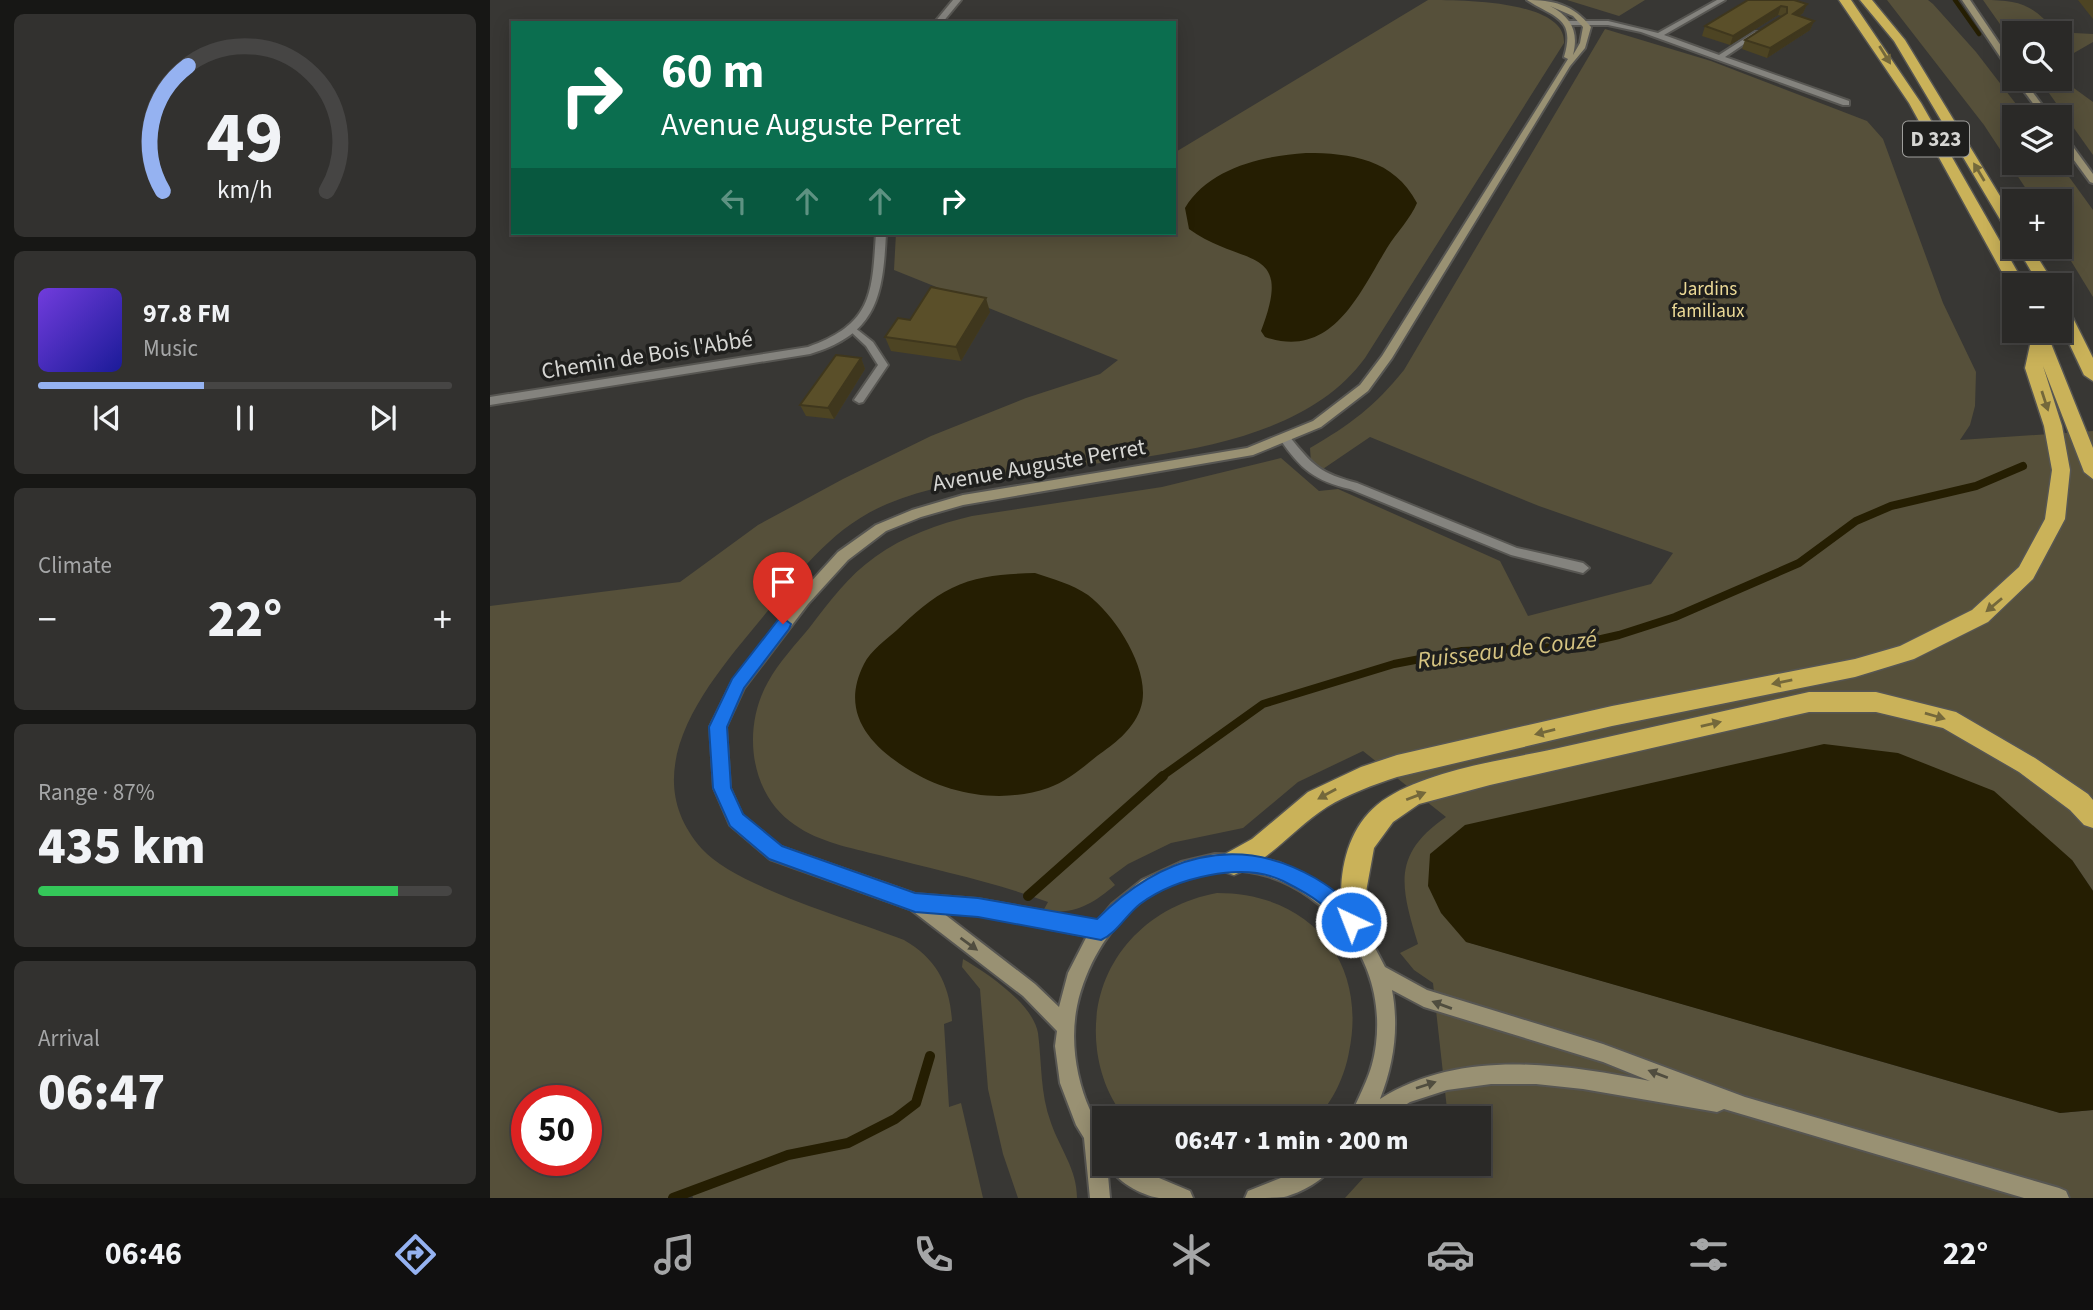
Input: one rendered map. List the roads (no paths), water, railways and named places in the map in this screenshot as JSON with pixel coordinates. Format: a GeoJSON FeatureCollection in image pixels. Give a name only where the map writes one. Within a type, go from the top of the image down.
{"type":"FeatureCollection","features":[{"type":"Feature","properties":{"kind":"highway","name":"D 323"},"geometry":{"type":"LineString","coordinates":[[1845,0],[1876,41],[1921,112],[2010,273]]}},
{"type":"Feature","properties":{"kind":"highway","name":"D 323"},"geometry":{"type":"LineString","coordinates":[[1866,0],[1899,40],[2002,211]]}},
{"type":"Feature","properties":{"kind":"highway"},"geometry":{"type":"LineString","coordinates":[[2072,332],[2093,374]]}},
{"type":"Feature","properties":{"kind":"highway"},"geometry":{"type":"LineString","coordinates":[[1234,863],[1261,847],[1317,800],[1361,778],[1410,763],[1612,716],[1855,668],[1906,653],[1980,616],[2026,573],[2047,538],[2060,493],[2061,470],[2053,426],[2034,368],[2037,343]]}},
{"type":"Feature","properties":{"kind":"highway"},"geometry":{"type":"LineString","coordinates":[[2042,343],[2093,472]]}},
{"type":"Feature","properties":{"kind":"highway"},"geometry":{"type":"LineString","coordinates":[[1360,934],[1353,892],[1362,844],[1384,814],[1413,795],[1490,774],[1809,702],[1875,702],[1948,719],[2027,765],[2079,802],[2093,817]]}},
{"type":"Feature","properties":{"kind":"street"},"geometry":{"type":"LineString","coordinates":[[940,21],[957,0]]}},
{"type":"Feature","properties":{"kind":"street"},"geometry":{"type":"LineString","coordinates":[[1531,0],[1555,12],[1568,23]]}},
{"type":"Feature","properties":{"kind":"street"},"geometry":{"type":"LineString","coordinates":[[1543,0],[1569,10],[1586,23]]}},
{"type":"Feature","properties":{"kind":"street"},"geometry":{"type":"LineString","coordinates":[[1966,0],[2002,53]]}},
{"type":"Feature","properties":{"kind":"street","name":"Avenue Auguste Perret"},"geometry":{"type":"LineString","coordinates":[[1101,930],[978,907],[915,902],[776,853],[736,820],[722,788],[718,727],[738,684],[783,624],[843,556],[881,528],[918,513],[963,500],[1249,452],[1317,424],[1364,388],[1386,359],[1567,65],[1575,40],[1568,23]]}},
{"type":"Feature","properties":{"kind":"street","name":"Avenue Auguste Perret"},"geometry":{"type":"LineString","coordinates":[[1567,65],[1577,56],[1586,39],[1586,23]]}},
{"type":"Feature","properties":{"kind":"street"},"geometry":{"type":"LineString","coordinates":[[2072,151],[2093,180]]}},
{"type":"Feature","properties":{"kind":"street"},"geometry":{"type":"LineString","coordinates":[[854,330],[872,308],[879,272],[881,235]]}},
{"type":"Feature","properties":{"kind":"street","name":"Chemin de Bois l'Abbé"},"geometry":{"type":"LineString","coordinates":[[490,401],[810,349],[834,342],[854,330]]}},
{"type":"Feature","properties":{"kind":"street"},"geometry":{"type":"LineString","coordinates":[[1092,1131],[1071,1092],[1065,1067],[1064,1025],[1079,968],[1101,930],[1132,898],[1167,877],[1195,867],[1234,863],[1265,866],[1301,880],[1343,911],[1360,934],[1378,973],[1386,1002],[1387,1030],[1377,1083],[1366,1106]]}},
{"type":"Feature","properties":{"kind":"street","name":"Avenue Auguste Perret"},"geometry":{"type":"LineString","coordinates":[[915,902],[1029,990],[1064,1025]]}},
{"type":"Feature","properties":{"kind":"street"},"geometry":{"type":"LineString","coordinates":[[1378,973],[1392,983],[1456,1010],[1603,1053],[1745,1107],[2059,1198]]}},
{"type":"Feature","properties":{"kind":"street"},"geometry":{"type":"LineString","coordinates":[[1385,1106],[1408,1091],[1444,1079],[1486,1073],[1562,1078],[1745,1107]]}},
{"type":"Feature","properties":{"kind":"street"},"geometry":{"type":"LineString","coordinates":[[1100,1176],[1100,1198]]}},
{"type":"Feature","properties":{"kind":"street"},"geometry":{"type":"LineString","coordinates":[[1132,1176],[1183,1198]]}},
{"type":"Feature","properties":{"kind":"street"},"geometry":{"type":"LineString","coordinates":[[1255,1198],[1297,1182],[1305,1176]]}},
{"type":"Feature","properties":{"kind":"lane"},"geometry":{"type":"LineString","coordinates":[[1660,35],[1722,0]]}},
{"type":"Feature","properties":{"kind":"lane"},"geometry":{"type":"LineString","coordinates":[[1568,23],[1612,23],[1660,35],[1722,55],[1846,103]]}},
{"type":"Feature","properties":{"kind":"lane"},"geometry":{"type":"LineString","coordinates":[[1722,55],[1768,26]]}},
{"type":"Feature","properties":{"kind":"lane"},"geometry":{"type":"LineString","coordinates":[[854,330],[870,344],[883,365],[859,400]]}},
{"type":"Feature","properties":{"kind":"lane"},"geometry":{"type":"LineString","coordinates":[[1285,439],[1311,471],[1325,480],[1353,486],[1515,552],[1583,568]]}},
{"type":"Feature","properties":{"kind":"waterway"},"geometry":{"type":"LineString","coordinates":[[1955,0],[1979,34]]}},
{"type":"Feature","properties":{"kind":"waterway","name":"Ruisseau de Couzé"},"geometry":{"type":"LineString","coordinates":[[1161,777],[1263,704],[1394,664],[1462,651],[1566,647],[1619,635],[1675,617],[1799,563],[1856,521],[1891,506],[1976,486],[2023,466]]}},
{"type":"Feature","properties":{"kind":"waterway","name":"Ruisseau de Couzé"},"geometry":{"type":"LineString","coordinates":[[1028,896],[1163,776]]}},
{"type":"Feature","properties":{"kind":"waterway","name":"Ruisseau de Couzé"},"geometry":{"type":"LineString","coordinates":[[673,1198],[788,1155],[848,1143],[895,1119],[916,1103],[930,1056]]}},
{"type":"Feature","properties":{"kind":"park label","name":"Jardins familiaux"},"geometry":{"type":"Point","coordinates":[1708,300]}}]}
